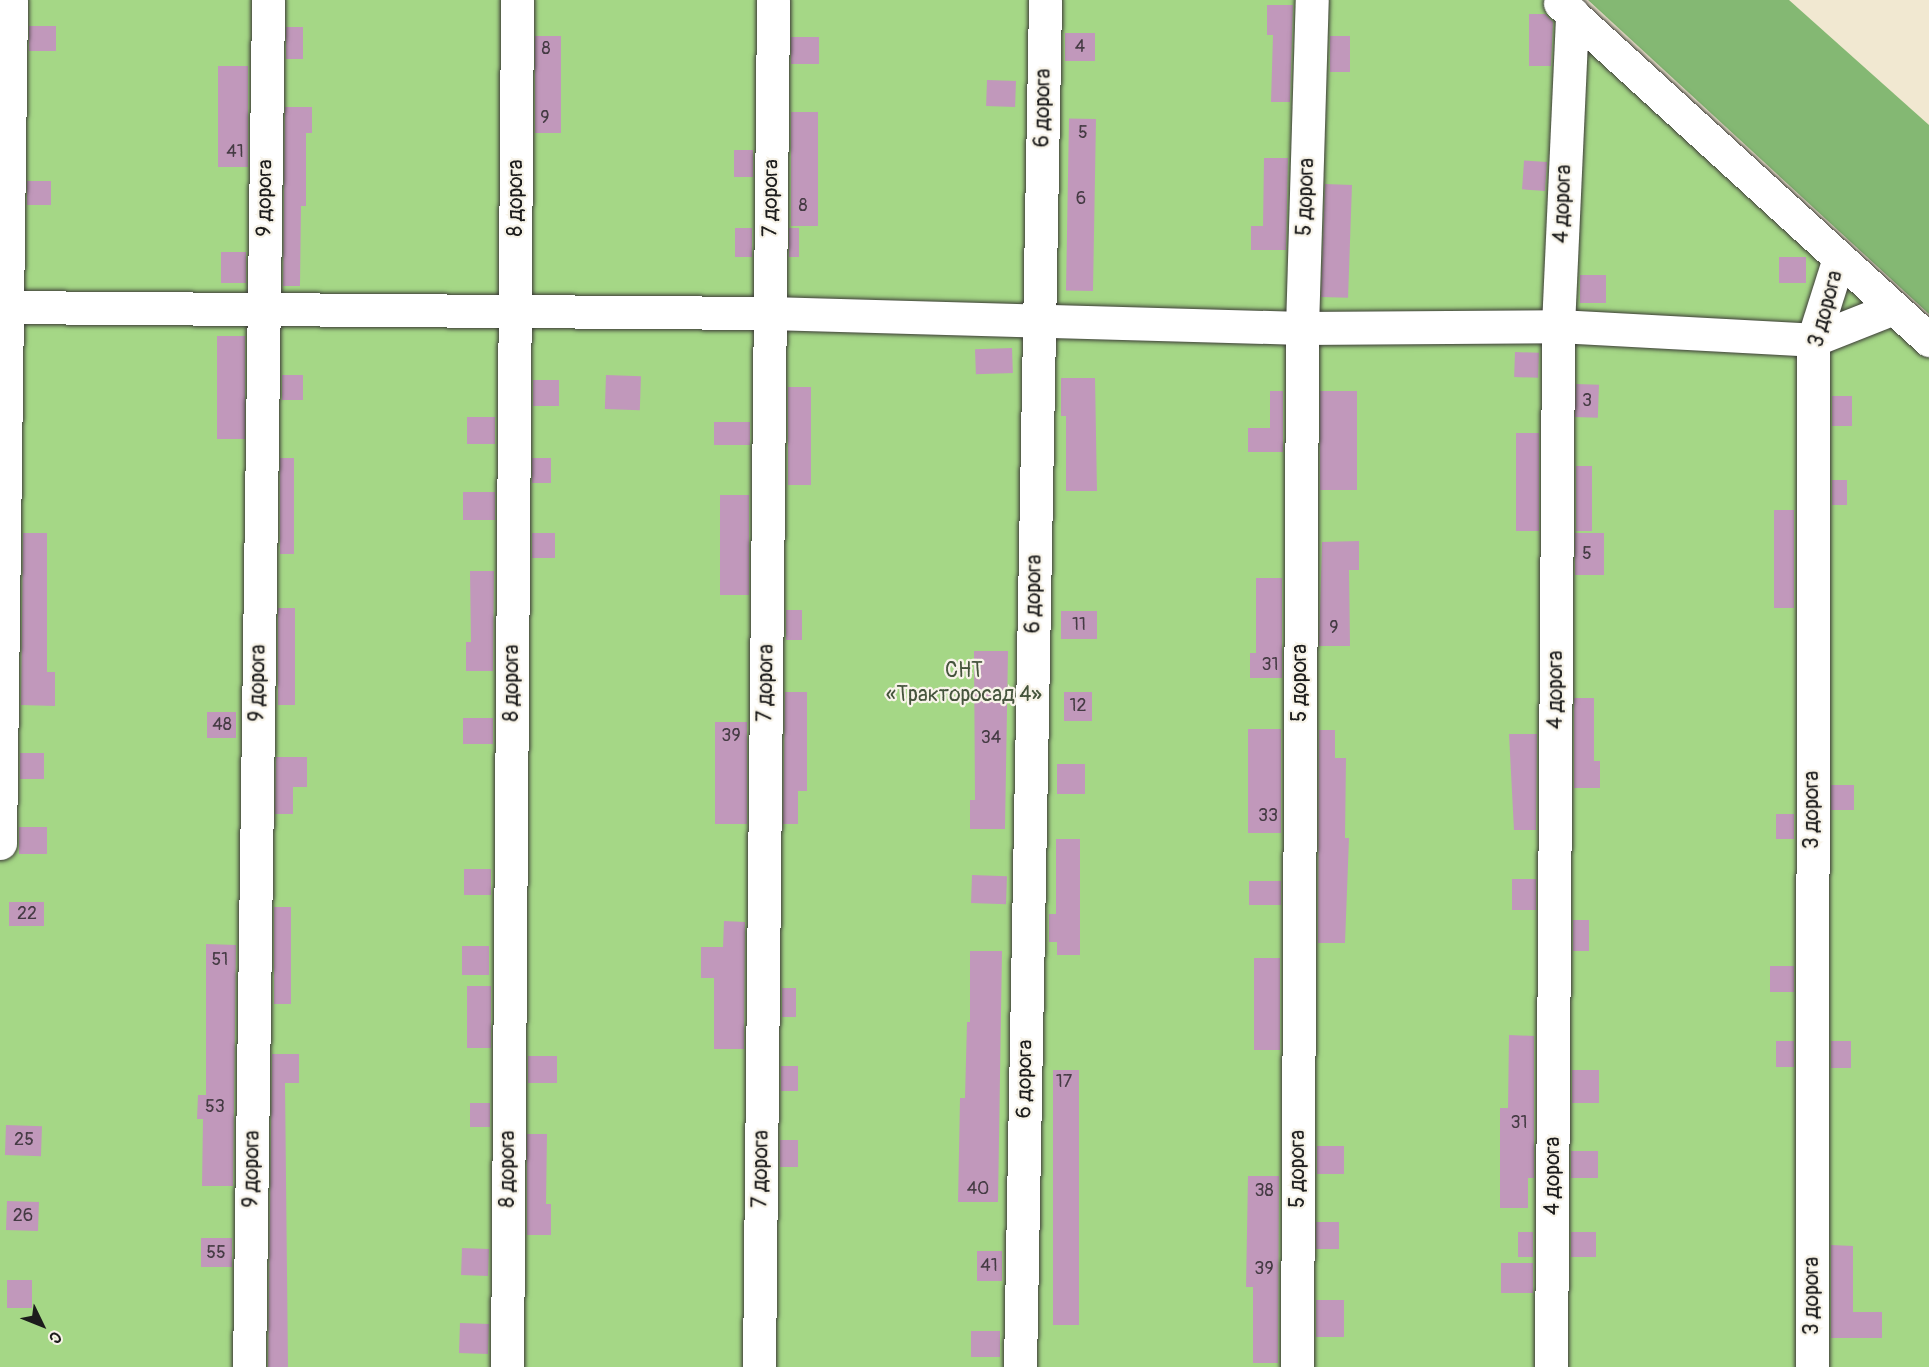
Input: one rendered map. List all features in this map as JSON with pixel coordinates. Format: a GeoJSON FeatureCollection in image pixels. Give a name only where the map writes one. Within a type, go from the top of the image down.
{"type":"FeatureCollection","features":[{"type":"Feature","properties":{"kind":"street"},"geometry":{"type":"LineString","coordinates":[[0,843],[4,307],[11,0]]}},
{"type":"Feature","properties":{"kind":"street","name":"9 дорога"},"geometry":{"type":"LineString","coordinates":[[249,1367],[268,0]]}},
{"type":"Feature","properties":{"kind":"street","name":"8 дорога"},"geometry":{"type":"LineString","coordinates":[[507,1367],[517,0]]}},
{"type":"Feature","properties":{"kind":"street","name":"7 дорога"},"geometry":{"type":"LineString","coordinates":[[759,1367],[773,0]]}},
{"type":"Feature","properties":{"kind":"street","name":"6 дорога"},"geometry":{"type":"LineString","coordinates":[[1020,1367],[1045,0]]}},
{"type":"Feature","properties":{"kind":"street","name":"5 дорога"},"geometry":{"type":"LineString","coordinates":[[1297,1367],[1302,328],[1312,0]]}},
{"type":"Feature","properties":{"kind":"street"},"geometry":{"type":"LineString","coordinates":[[1564,7],[1929,340]]}},
{"type":"Feature","properties":{"kind":"street","name":"4 дорога"},"geometry":{"type":"LineString","coordinates":[[1551,1367],[1558,326],[1564,7]]}},
{"type":"Feature","properties":{"kind":"street","name":"3 дорога"},"geometry":{"type":"LineString","coordinates":[[1812,1367],[1813,340],[1839,258]]}},
{"type":"Feature","properties":{"kind":"street"},"geometry":{"type":"LineString","coordinates":[[4,307],[264,307],[769,313],[1039,318],[1302,328],[1558,326],[1813,340],[1894,308]]}},
{"type":"Feature","properties":{"kind":"green space","name":"СНТ «Тракторосад 4»"},"geometry":{"type":"Polygon","coordinates":[[[0,0],[1578,0],[1929,325],[1929,1367],[0,1367],[0,0]]]}},
{"type":"Feature","properties":{"kind":"green space"},"geometry":{"type":"Polygon","coordinates":[[[1588,0],[1789,0],[1929,125],[1929,314],[1588,0]]]}},
{"type":"Feature","properties":{"kind":"building"},"geometry":{"type":"Polygon","coordinates":[[[1267,5],[1293,5],[1290,102],[1271,102],[1273,35],[1267,35],[1267,5]]]}},
{"type":"Feature","properties":{"kind":"building"},"geometry":{"type":"Polygon","coordinates":[[[1529,14],[1545,14],[1553,22],[1551,66],[1529,66],[1529,14]]]}},
{"type":"Feature","properties":{"kind":"building"},"geometry":{"type":"Polygon","coordinates":[[[29,26],[56,26],[56,51],[29,51],[29,26]]]}},
{"type":"Feature","properties":{"kind":"building"},"geometry":{"type":"Polygon","coordinates":[[[286,27],[303,27],[303,59],[286,59],[286,27]]]}},
{"type":"Feature","properties":{"kind":"building"},"geometry":{"type":"Polygon","coordinates":[[[1065,33],[1095,33],[1095,61],[1065,61],[1065,33]]]}},
{"type":"Feature","properties":{"kind":"building"},"geometry":{"type":"Polygon","coordinates":[[[535,36],[561,36],[561,133],[535,133],[535,36]]]}},
{"type":"Feature","properties":{"kind":"building"},"geometry":{"type":"Polygon","coordinates":[[[1330,36],[1350,36],[1350,72],[1330,72],[1330,36]]]}},
{"type":"Feature","properties":{"kind":"building"},"geometry":{"type":"Polygon","coordinates":[[[791,37],[819,37],[819,64],[791,64],[791,37]]]}},
{"type":"Feature","properties":{"kind":"building"},"geometry":{"type":"Polygon","coordinates":[[[218,66],[248,66],[248,167],[218,167],[218,66]]]}},
{"type":"Feature","properties":{"kind":"building"},"geometry":{"type":"Polygon","coordinates":[[[987,80],[1016,81],[1015,107],[986,106],[987,80]]]}},
{"type":"Feature","properties":{"kind":"building"},"geometry":{"type":"Polygon","coordinates":[[[285,107],[312,107],[312,133],[306,133],[306,206],[301,206],[300,286],[283,286],[285,107]]]}},
{"type":"Feature","properties":{"kind":"building"},"geometry":{"type":"Polygon","coordinates":[[[791,112],[818,112],[818,226],[791,226],[791,112]]]}},
{"type":"Feature","properties":{"kind":"building"},"geometry":{"type":"Polygon","coordinates":[[[1069,119],[1096,119],[1093,291],[1066,291],[1069,119]]]}},
{"type":"Feature","properties":{"kind":"building"},"geometry":{"type":"Polygon","coordinates":[[[734,150],[753,150],[753,177],[734,177],[734,150]]]}},
{"type":"Feature","properties":{"kind":"building"},"geometry":{"type":"Polygon","coordinates":[[[1264,158],[1288,158],[1286,250],[1251,250],[1251,226],[1263,226],[1264,158]]]}},
{"type":"Feature","properties":{"kind":"building"},"geometry":{"type":"Polygon","coordinates":[[[1524,160],[1547,162],[1545,191],[1522,189],[1524,160]]]}},
{"type":"Feature","properties":{"kind":"building"},"geometry":{"type":"Polygon","coordinates":[[[27,181],[51,181],[51,205],[27,205],[27,181]]]}},
{"type":"Feature","properties":{"kind":"building"},"geometry":{"type":"Polygon","coordinates":[[[1325,184],[1352,185],[1348,298],[1321,297],[1325,184]]]}},
{"type":"Feature","properties":{"kind":"building"},"geometry":{"type":"Polygon","coordinates":[[[735,228],[752,228],[752,257],[735,257],[735,228]]]}},
{"type":"Feature","properties":{"kind":"building"},"geometry":{"type":"Polygon","coordinates":[[[789,228],[799,228],[799,257],[789,257],[789,228]]]}},
{"type":"Feature","properties":{"kind":"building"},"geometry":{"type":"Polygon","coordinates":[[[221,252],[246,252],[246,283],[221,283],[221,252]]]}},
{"type":"Feature","properties":{"kind":"building"},"geometry":{"type":"Polygon","coordinates":[[[1779,257],[1806,257],[1806,283],[1779,283],[1779,257]]]}},
{"type":"Feature","properties":{"kind":"building"},"geometry":{"type":"Polygon","coordinates":[[[1580,275],[1606,275],[1606,303],[1580,303],[1580,275]]]}},
{"type":"Feature","properties":{"kind":"building"},"geometry":{"type":"Polygon","coordinates":[[[217,336],[245,336],[245,439],[217,439],[217,336]]]}},
{"type":"Feature","properties":{"kind":"building"},"geometry":{"type":"Polygon","coordinates":[[[1012,348],[1013,373],[976,374],[975,349],[1012,348]]]}},
{"type":"Feature","properties":{"kind":"building"},"geometry":{"type":"Polygon","coordinates":[[[1515,352],[1539,353],[1538,378],[1514,377],[1515,352]]]}},
{"type":"Feature","properties":{"kind":"building"},"geometry":{"type":"Polygon","coordinates":[[[282,375],[303,375],[303,400],[282,400],[282,375]]]}},
{"type":"Feature","properties":{"kind":"building"},"geometry":{"type":"Polygon","coordinates":[[[606,375],[641,376],[640,410],[605,409],[606,375]]]}},
{"type":"Feature","properties":{"kind":"building"},"geometry":{"type":"Polygon","coordinates":[[[1061,378],[1095,378],[1097,491],[1066,491],[1066,416],[1061,416],[1061,378]]]}},
{"type":"Feature","properties":{"kind":"building"},"geometry":{"type":"Polygon","coordinates":[[[533,380],[559,380],[559,406],[533,406],[533,380]]]}},
{"type":"Feature","properties":{"kind":"building"},"geometry":{"type":"Polygon","coordinates":[[[1576,384],[1599,385],[1598,418],[1575,417],[1576,384]]]}},
{"type":"Feature","properties":{"kind":"building"},"geometry":{"type":"Polygon","coordinates":[[[788,387],[811,387],[811,485],[788,485],[788,387]]]}},
{"type":"Feature","properties":{"kind":"building"},"geometry":{"type":"Polygon","coordinates":[[[1270,391],[1283,391],[1283,452],[1248,452],[1248,428],[1270,428],[1270,391]]]}},
{"type":"Feature","properties":{"kind":"building"},"geometry":{"type":"Polygon","coordinates":[[[1320,391],[1357,391],[1357,490],[1320,490],[1320,391]]]}},
{"type":"Feature","properties":{"kind":"building"},"geometry":{"type":"Polygon","coordinates":[[[1832,396],[1852,396],[1852,426],[1832,426],[1832,396]]]}},
{"type":"Feature","properties":{"kind":"building"},"geometry":{"type":"Polygon","coordinates":[[[467,417],[495,417],[495,444],[467,444],[467,417]]]}},
{"type":"Feature","properties":{"kind":"building"},"geometry":{"type":"Polygon","coordinates":[[[714,422],[750,422],[750,445],[714,445],[714,422]]]}},
{"type":"Feature","properties":{"kind":"building"},"geometry":{"type":"Polygon","coordinates":[[[1516,433],[1539,433],[1539,531],[1516,531],[1516,433]]]}},
{"type":"Feature","properties":{"kind":"building"},"geometry":{"type":"Polygon","coordinates":[[[280,458],[294,458],[294,554],[280,554],[280,458]]]}},
{"type":"Feature","properties":{"kind":"building"},"geometry":{"type":"Polygon","coordinates":[[[532,458],[551,458],[551,483],[532,483],[532,458]]]}},
{"type":"Feature","properties":{"kind":"building"},"geometry":{"type":"Polygon","coordinates":[[[1576,466],[1592,466],[1592,531],[1576,531],[1576,466]]]}},
{"type":"Feature","properties":{"kind":"building"},"geometry":{"type":"Polygon","coordinates":[[[1832,480],[1847,480],[1847,505],[1832,505],[1832,480]]]}},
{"type":"Feature","properties":{"kind":"building"},"geometry":{"type":"Polygon","coordinates":[[[463,492],[495,492],[495,520],[463,520],[463,492]]]}},
{"type":"Feature","properties":{"kind":"building"},"geometry":{"type":"Polygon","coordinates":[[[720,495],[749,495],[749,595],[720,595],[720,495]]]}},
{"type":"Feature","properties":{"kind":"building"},"geometry":{"type":"Polygon","coordinates":[[[1774,510],[1794,510],[1794,608],[1774,608],[1774,510]]]}},
{"type":"Feature","properties":{"kind":"building"},"geometry":{"type":"Polygon","coordinates":[[[23,533],[47,533],[47,672],[55,672],[55,706],[21,705],[23,533]]]}},
{"type":"Feature","properties":{"kind":"building"},"geometry":{"type":"Polygon","coordinates":[[[532,533],[555,533],[555,558],[532,558],[532,533]]]}},
{"type":"Feature","properties":{"kind":"building"},"geometry":{"type":"Polygon","coordinates":[[[1575,533],[1604,533],[1604,575],[1575,575],[1575,533]]]}},
{"type":"Feature","properties":{"kind":"building"},"geometry":{"type":"Polygon","coordinates":[[[1359,541],[1359,570],[1349,570],[1350,646],[1319,646],[1322,542],[1359,541]]]}},
{"type":"Feature","properties":{"kind":"building"},"geometry":{"type":"Polygon","coordinates":[[[470,571],[494,571],[493,671],[466,671],[466,642],[471,642],[470,571]]]}},
{"type":"Feature","properties":{"kind":"building"},"geometry":{"type":"Polygon","coordinates":[[[1256,578],[1282,578],[1282,678],[1250,678],[1250,653],[1256,653],[1256,578]]]}},
{"type":"Feature","properties":{"kind":"building"},"geometry":{"type":"Polygon","coordinates":[[[278,608],[295,608],[295,705],[278,705],[278,608]]]}},
{"type":"Feature","properties":{"kind":"building"},"geometry":{"type":"Polygon","coordinates":[[[786,610],[802,610],[802,640],[786,640],[786,610]]]}},
{"type":"Feature","properties":{"kind":"building"},"geometry":{"type":"Polygon","coordinates":[[[1061,611],[1097,611],[1097,639],[1061,639],[1061,611]]]}},
{"type":"Feature","properties":{"kind":"building"},"geometry":{"type":"Polygon","coordinates":[[[974,651],[1008,651],[1005,829],[970,829],[970,800],[975,800],[974,651]]]}},
{"type":"Feature","properties":{"kind":"building"},"geometry":{"type":"Polygon","coordinates":[[[785,692],[807,692],[807,791],[798,791],[798,824],[783,824],[785,692]]]}},
{"type":"Feature","properties":{"kind":"building"},"geometry":{"type":"Polygon","coordinates":[[[1064,692],[1092,692],[1092,721],[1064,721],[1064,692]]]}},
{"type":"Feature","properties":{"kind":"building"},"geometry":{"type":"Polygon","coordinates":[[[1574,698],[1594,698],[1594,761],[1600,761],[1600,788],[1574,788],[1574,698]]]}},
{"type":"Feature","properties":{"kind":"building"},"geometry":{"type":"Polygon","coordinates":[[[207,712],[236,712],[236,738],[207,738],[207,712]]]}},
{"type":"Feature","properties":{"kind":"building"},"geometry":{"type":"Polygon","coordinates":[[[463,718],[493,718],[493,744],[463,744],[463,718]]]}},
{"type":"Feature","properties":{"kind":"building"},"geometry":{"type":"Polygon","coordinates":[[[715,722],[747,722],[747,824],[715,824],[715,722]]]}},
{"type":"Feature","properties":{"kind":"building"},"geometry":{"type":"Polygon","coordinates":[[[1248,729],[1281,729],[1281,833],[1248,833],[1248,729]]]}},
{"type":"Feature","properties":{"kind":"building"},"geometry":{"type":"Polygon","coordinates":[[[1319,730],[1335,730],[1335,758],[1346,758],[1345,838],[1349,838],[1345,943],[1318,943],[1319,730]]]}},
{"type":"Feature","properties":{"kind":"building"},"geometry":{"type":"Polygon","coordinates":[[[1509,734],[1537,734],[1536,830],[1514,830],[1509,734]]]}},
{"type":"Feature","properties":{"kind":"building"},"geometry":{"type":"Polygon","coordinates":[[[20,753],[44,753],[44,779],[20,779],[20,753]]]}},
{"type":"Feature","properties":{"kind":"building"},"geometry":{"type":"Polygon","coordinates":[[[276,757],[307,757],[307,787],[293,787],[293,814],[275,814],[276,757]]]}},
{"type":"Feature","properties":{"kind":"building"},"geometry":{"type":"Polygon","coordinates":[[[1057,764],[1085,764],[1085,794],[1057,794],[1057,764]]]}},
{"type":"Feature","properties":{"kind":"building"},"geometry":{"type":"Polygon","coordinates":[[[1831,785],[1854,785],[1854,810],[1831,810],[1831,785]]]}},
{"type":"Feature","properties":{"kind":"building"},"geometry":{"type":"Polygon","coordinates":[[[1776,814],[1794,814],[1794,839],[1776,839],[1776,814]]]}},
{"type":"Feature","properties":{"kind":"building"},"geometry":{"type":"Polygon","coordinates":[[[19,827],[47,827],[47,854],[19,854],[19,827]]]}},
{"type":"Feature","properties":{"kind":"building"},"geometry":{"type":"Polygon","coordinates":[[[1056,839],[1080,839],[1080,955],[1057,955],[1057,942],[1049,942],[1049,914],[1056,914],[1056,839]]]}},
{"type":"Feature","properties":{"kind":"building"},"geometry":{"type":"Polygon","coordinates":[[[464,869],[491,869],[491,895],[464,895],[464,869]]]}},
{"type":"Feature","properties":{"kind":"building"},"geometry":{"type":"Polygon","coordinates":[[[972,875],[1007,876],[1006,904],[971,903],[972,875]]]}},
{"type":"Feature","properties":{"kind":"building"},"geometry":{"type":"Polygon","coordinates":[[[1512,879],[1536,879],[1536,910],[1512,910],[1512,879]]]}},
{"type":"Feature","properties":{"kind":"building"},"geometry":{"type":"Polygon","coordinates":[[[1249,881],[1281,881],[1281,905],[1249,905],[1249,881]]]}},
{"type":"Feature","properties":{"kind":"building"},"geometry":{"type":"Polygon","coordinates":[[[9,902],[44,902],[44,926],[9,926],[9,902]]]}},
{"type":"Feature","properties":{"kind":"building"},"geometry":{"type":"Polygon","coordinates":[[[274,907],[291,907],[291,1004],[274,1004],[274,907]]]}},
{"type":"Feature","properties":{"kind":"building"},"geometry":{"type":"Polygon","coordinates":[[[1573,920],[1589,920],[1589,951],[1573,951],[1573,920]]]}},
{"type":"Feature","properties":{"kind":"building"},"geometry":{"type":"Polygon","coordinates":[[[724,921],[745,922],[744,1049],[714,1049],[714,978],[701,978],[701,947],[723,947],[724,921]]]}},
{"type":"Feature","properties":{"kind":"building"},"geometry":{"type":"Polygon","coordinates":[[[206,944],[236,945],[233,1186],[202,1186],[203,1119],[197,1119],[198,1095],[206,1095],[206,944]]]}},
{"type":"Feature","properties":{"kind":"building"},"geometry":{"type":"Polygon","coordinates":[[[462,946],[489,946],[489,975],[462,975],[462,946]]]}},
{"type":"Feature","properties":{"kind":"building"},"geometry":{"type":"Polygon","coordinates":[[[970,951],[1002,951],[998,1202],[958,1202],[960,1098],[965,1098],[967,1022],[970,1022],[970,951]]]}},
{"type":"Feature","properties":{"kind":"building"},"geometry":{"type":"Polygon","coordinates":[[[1254,958],[1280,958],[1280,1050],[1254,1050],[1254,958]]]}},
{"type":"Feature","properties":{"kind":"building"},"geometry":{"type":"Polygon","coordinates":[[[1770,966],[1794,966],[1794,992],[1770,992],[1770,966]]]}},
{"type":"Feature","properties":{"kind":"building"},"geometry":{"type":"Polygon","coordinates":[[[467,986],[491,986],[491,1048],[467,1048],[467,986]]]}},
{"type":"Feature","properties":{"kind":"building"},"geometry":{"type":"Polygon","coordinates":[[[782,988],[796,988],[796,1017],[782,1017],[782,988]]]}},
{"type":"Feature","properties":{"kind":"building"},"geometry":{"type":"Polygon","coordinates":[[[1509,1035],[1534,1036],[1534,1178],[1528,1178],[1528,1208],[1500,1208],[1500,1108],[1508,1108],[1509,1035]]]}},
{"type":"Feature","properties":{"kind":"building"},"geometry":{"type":"Polygon","coordinates":[[[1776,1041],[1794,1041],[1794,1067],[1776,1067],[1776,1041]]]}},
{"type":"Feature","properties":{"kind":"building"},"geometry":{"type":"Polygon","coordinates":[[[1831,1041],[1851,1041],[1851,1068],[1831,1068],[1831,1041]]]}},
{"type":"Feature","properties":{"kind":"building"},"geometry":{"type":"Polygon","coordinates":[[[272,1054],[299,1054],[299,1083],[285,1083],[288,1367],[268,1367],[272,1054]]]}},
{"type":"Feature","properties":{"kind":"building"},"geometry":{"type":"Polygon","coordinates":[[[528,1056],[557,1056],[557,1083],[528,1083],[528,1056]]]}},
{"type":"Feature","properties":{"kind":"building"},"geometry":{"type":"Polygon","coordinates":[[[781,1066],[798,1066],[798,1091],[781,1091],[781,1066]]]}},
{"type":"Feature","properties":{"kind":"building"},"geometry":{"type":"Polygon","coordinates":[[[1053,1070],[1079,1070],[1079,1325],[1053,1325],[1053,1070]]]}},
{"type":"Feature","properties":{"kind":"building"},"geometry":{"type":"Polygon","coordinates":[[[1572,1070],[1599,1070],[1599,1103],[1572,1103],[1572,1070]]]}},
{"type":"Feature","properties":{"kind":"building"},"geometry":{"type":"Polygon","coordinates":[[[470,1103],[490,1103],[490,1127],[470,1127],[470,1103]]]}},
{"type":"Feature","properties":{"kind":"building"},"geometry":{"type":"Polygon","coordinates":[[[6,1125],[42,1126],[41,1156],[5,1155],[6,1125]]]}},
{"type":"Feature","properties":{"kind":"building"},"geometry":{"type":"Polygon","coordinates":[[[527,1134],[547,1134],[546,1204],[551,1204],[551,1235],[527,1235],[527,1134]]]}},
{"type":"Feature","properties":{"kind":"building"},"geometry":{"type":"Polygon","coordinates":[[[780,1140],[798,1140],[798,1167],[780,1167],[780,1140]]]}},
{"type":"Feature","properties":{"kind":"building"},"geometry":{"type":"Polygon","coordinates":[[[1317,1146],[1344,1146],[1344,1174],[1317,1174],[1317,1146]]]}},
{"type":"Feature","properties":{"kind":"building"},"geometry":{"type":"Polygon","coordinates":[[[1571,1151],[1598,1151],[1598,1178],[1571,1178],[1571,1151]]]}},
{"type":"Feature","properties":{"kind":"building"},"geometry":{"type":"Polygon","coordinates":[[[1248,1176],[1279,1176],[1278,1363],[1253,1363],[1253,1287],[1246,1287],[1248,1176]]]}},
{"type":"Feature","properties":{"kind":"building"},"geometry":{"type":"Polygon","coordinates":[[[7,1201],[39,1202],[38,1231],[6,1230],[7,1201]]]}},
{"type":"Feature","properties":{"kind":"building"},"geometry":{"type":"Polygon","coordinates":[[[1316,1222],[1339,1222],[1339,1249],[1316,1249],[1316,1222]]]}},
{"type":"Feature","properties":{"kind":"building"},"geometry":{"type":"Polygon","coordinates":[[[1518,1232],[1533,1232],[1533,1257],[1518,1257],[1518,1232]]]}},
{"type":"Feature","properties":{"kind":"building"},"geometry":{"type":"Polygon","coordinates":[[[1571,1232],[1596,1232],[1596,1257],[1571,1257],[1571,1232]]]}},
{"type":"Feature","properties":{"kind":"building"},"geometry":{"type":"Polygon","coordinates":[[[201,1238],[232,1238],[232,1267],[201,1267],[201,1238]]]}},
{"type":"Feature","properties":{"kind":"building"},"geometry":{"type":"Polygon","coordinates":[[[1831,1245],[1853,1246],[1853,1312],[1882,1312],[1882,1338],[1831,1338],[1831,1245]]]}},
{"type":"Feature","properties":{"kind":"building"},"geometry":{"type":"Polygon","coordinates":[[[462,1248],[489,1249],[488,1276],[461,1275],[462,1248]]]}},
{"type":"Feature","properties":{"kind":"building"},"geometry":{"type":"Polygon","coordinates":[[[977,1251],[1002,1251],[1002,1281],[977,1281],[977,1251]]]}},
{"type":"Feature","properties":{"kind":"building"},"geometry":{"type":"Polygon","coordinates":[[[1501,1263],[1533,1263],[1533,1293],[1501,1293],[1501,1263]]]}},
{"type":"Feature","properties":{"kind":"building"},"geometry":{"type":"Polygon","coordinates":[[[7,1280],[32,1280],[32,1308],[7,1308],[7,1280]]]}},
{"type":"Feature","properties":{"kind":"building"},"geometry":{"type":"Polygon","coordinates":[[[1316,1300],[1344,1300],[1344,1337],[1316,1337],[1316,1300]]]}},
{"type":"Feature","properties":{"kind":"building"},"geometry":{"type":"Polygon","coordinates":[[[460,1323],[489,1324],[488,1354],[459,1353],[460,1323]]]}},
{"type":"Feature","properties":{"kind":"building"},"geometry":{"type":"Polygon","coordinates":[[[971,1331],[1000,1331],[1000,1357],[971,1357],[971,1331]]]}}]}
